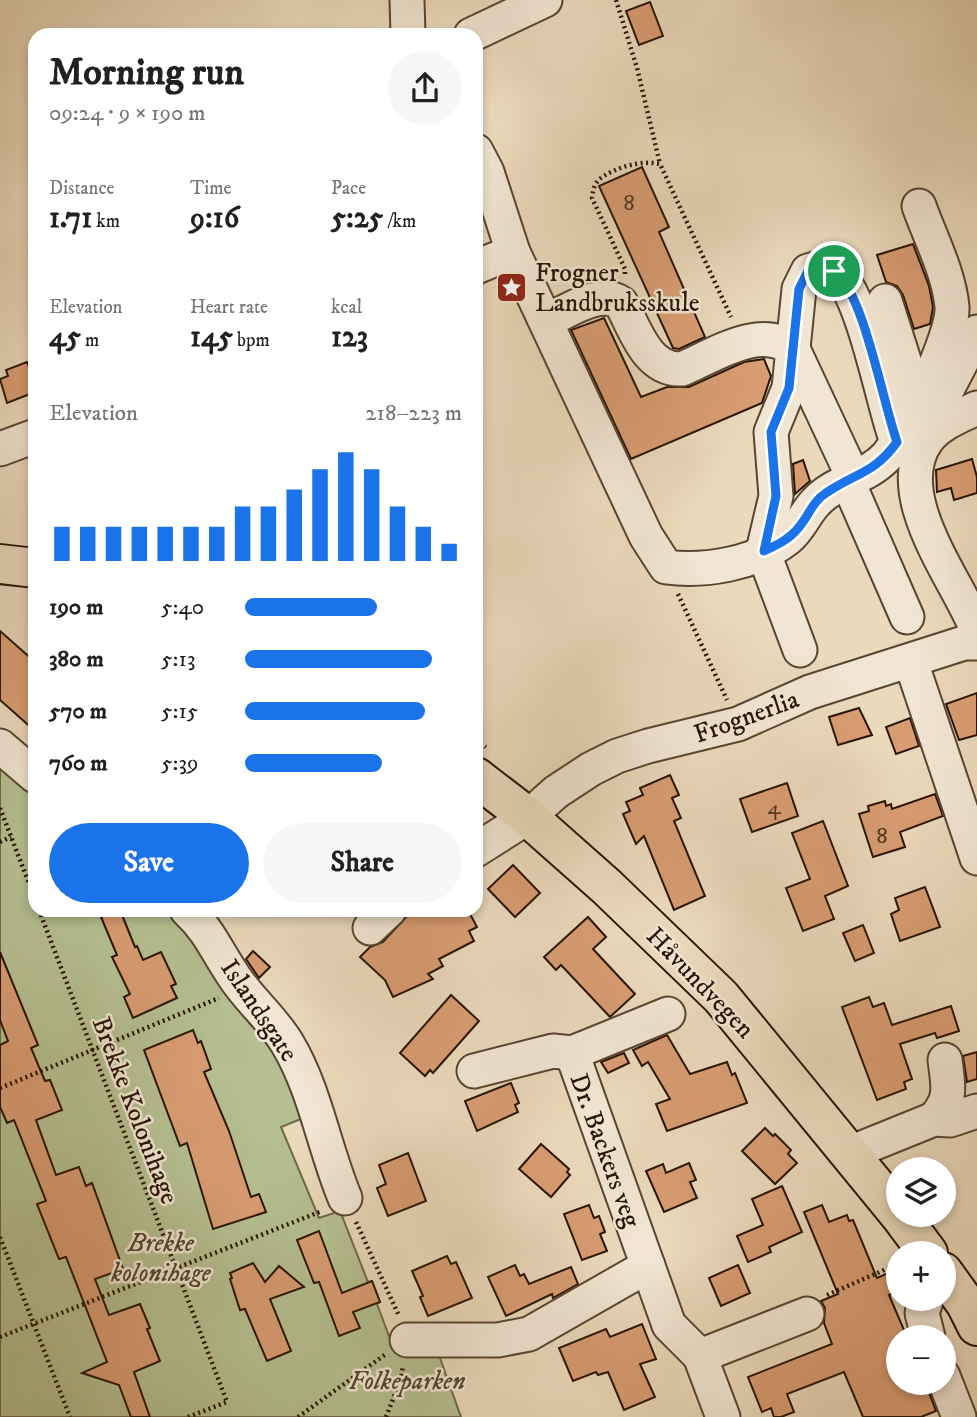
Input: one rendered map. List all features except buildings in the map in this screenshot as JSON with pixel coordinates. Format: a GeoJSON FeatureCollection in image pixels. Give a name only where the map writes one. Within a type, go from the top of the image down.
{"type":"FeatureCollection","features":[{"type":"Feature","properties":{"kind":"main road"},"geometry":{"type":"LineString","coordinates":[[0,564],[28,567]]}},
{"type":"Feature","properties":{"kind":"main road","name":"Håvundvegen"},"geometry":{"type":"LineString","coordinates":[[483,782],[528,817],[721,996],[886,1199]]}},
{"type":"Feature","properties":{"kind":"main road","name":"Håvundvegen"},"geometry":{"type":"LineString","coordinates":[[956,1294],[966,1304],[977,1326]]}},
{"type":"Feature","properties":{"kind":"street"},"geometry":{"type":"LineString","coordinates":[[407,0],[408,28]]}},
{"type":"Feature","properties":{"kind":"street"},"geometry":{"type":"LineString","coordinates":[[483,29],[545,0]]}},
{"type":"Feature","properties":{"kind":"street"},"geometry":{"type":"LineString","coordinates":[[483,164],[513,252],[646,536],[666,567],[706,570],[764,551],[786,540],[799,528],[815,502],[827,492],[851,481],[912,440],[977,408]]}},
{"type":"Feature","properties":{"kind":"street"},"geometry":{"type":"LineString","coordinates":[[912,440],[917,401],[938,358],[950,326],[952,308],[948,288],[919,206]]}},
{"type":"Feature","properties":{"kind":"street"},"geometry":{"type":"LineString","coordinates":[[483,264],[513,252]]}},
{"type":"Feature","properties":{"kind":"street"},"geometry":{"type":"LineString","coordinates":[[800,650],[764,551],[776,496],[771,432],[789,388],[799,289],[808,271],[816,268],[834,271],[856,301],[912,440],[917,461],[918,503],[940,559],[977,630]]}},
{"type":"Feature","properties":{"kind":"street"},"geometry":{"type":"LineString","coordinates":[[546,321],[595,299],[614,298],[621,303],[648,353],[658,365],[671,370],[682,369],[758,338],[774,338],[784,342],[794,351],[907,617]]}},
{"type":"Feature","properties":{"kind":"street"},"geometry":{"type":"LineString","coordinates":[[885,302],[917,401]]}},
{"type":"Feature","properties":{"kind":"street"},"geometry":{"type":"LineString","coordinates":[[912,440],[934,415],[977,332]]}},
{"type":"Feature","properties":{"kind":"street"},"geometry":{"type":"LineString","coordinates":[[0,449],[28,439]]}},
{"type":"Feature","properties":{"kind":"street","name":"Frognerlia"},"geometry":{"type":"LineString","coordinates":[[483,846],[528,817],[556,792],[617,756],[738,724],[810,692],[964,643],[977,643]]}},
{"type":"Feature","properties":{"kind":"street"},"geometry":{"type":"LineString","coordinates":[[911,662],[977,858]]}},
{"type":"Feature","properties":{"kind":"street"},"geometry":{"type":"LineString","coordinates":[[0,746],[28,770]]}},
{"type":"Feature","properties":{"kind":"street","name":"Islandsgate"},"geometry":{"type":"LineString","coordinates":[[193,917],[215,941],[243,989],[286,1041],[301,1070],[331,1165],[345,1198]]}},
{"type":"Feature","properties":{"kind":"street","name":"Dr. Backers veg"},"geometry":{"type":"LineString","coordinates":[[668,1014],[572,1053],[669,1325],[699,1356],[723,1417]]}},
{"type":"Feature","properties":{"kind":"street"},"geometry":{"type":"LineString","coordinates":[[474,1071],[553,1052],[572,1053]]}},
{"type":"Feature","properties":{"kind":"street"},"geometry":{"type":"LineString","coordinates":[[850,1153],[934,1119],[945,1107],[949,1093],[945,1060]]}},
{"type":"Feature","properties":{"kind":"street"},"geometry":{"type":"LineString","coordinates":[[934,1119],[950,1120],[977,1111]]}},
{"type":"Feature","properties":{"kind":"street"},"geometry":{"type":"LineString","coordinates":[[407,1340],[498,1340],[529,1334],[648,1266]]}},
{"type":"Feature","properties":{"kind":"street"},"geometry":{"type":"LineString","coordinates":[[699,1356],[807,1314]]}},
{"type":"Feature","properties":{"kind":"street"},"geometry":{"type":"LineString","coordinates":[[950,1395],[959,1417]]}},
{"type":"Feature","properties":{"kind":"path"},"geometry":{"type":"LineString","coordinates":[[616,0],[637,68],[660,164],[743,344]]}},
{"type":"Feature","properties":{"kind":"path"},"geometry":{"type":"LineString","coordinates":[[614,298],[624,281],[625,269],[592,198],[594,186],[600,178],[638,162],[660,164]]}},
{"type":"Feature","properties":{"kind":"path"},"geometry":{"type":"LineString","coordinates":[[666,567],[738,724]]}},
{"type":"Feature","properties":{"kind":"path"},"geometry":{"type":"LineString","coordinates":[[0,808],[28,881]]}},
{"type":"Feature","properties":{"kind":"path"},"geometry":{"type":"LineString","coordinates":[[0,842],[11,838]]}},
{"type":"Feature","properties":{"kind":"path","name":"Brekke Kolonihage"},"geometry":{"type":"LineString","coordinates":[[42,917],[227,1402],[188,1417]]}},
{"type":"Feature","properties":{"kind":"path"},"geometry":{"type":"LineString","coordinates":[[0,1088],[243,989]]}},
{"type":"Feature","properties":{"kind":"path"},"geometry":{"type":"LineString","coordinates":[[0,1337],[317,1214],[345,1198],[391,1297],[407,1340],[401,1378],[386,1417]]}},
{"type":"Feature","properties":{"kind":"path"},"geometry":{"type":"LineString","coordinates":[[0,1237],[70,1417]]}},
{"type":"Feature","properties":{"kind":"path"},"geometry":{"type":"LineString","coordinates":[[807,1314],[813,1301],[886,1269]]}},
{"type":"Feature","properties":{"kind":"path"},"geometry":{"type":"LineString","coordinates":[[298,1417],[407,1340]]}},
{"type":"Feature","properties":{"kind":"green space","name":"Brekke kolonihage"},"geometry":{"type":"Polygon","coordinates":[[[0,763],[28,788],[28,917],[174,917],[202,942],[276,1044],[306,1117],[281,1127],[319,1218],[340,1211],[368,1282],[372,1281],[380,1302],[377,1304],[392,1344],[430,1330],[461,1417],[0,1417],[0,763]]]}},
{"type":"Feature","properties":{"kind":"place","name":"Frogner Landbruksskule"},"geometry":{"type":"Point","coordinates":[512,287]}},
{"type":"Feature","properties":{"kind":"route"},"geometry":{"type":"LineString","coordinates":[[826,268],[834,271],[856,301],[897,442],[886,457],[872,468],[827,492],[815,502],[799,528],[786,540],[764,551],[776,496],[771,432],[789,388],[799,289],[808,271],[826,268]]}},
{"type":"Feature","properties":{"kind":"park label","name":"Folkeparken"},"geometry":{"type":"Point","coordinates":[407,1380]}}]}
